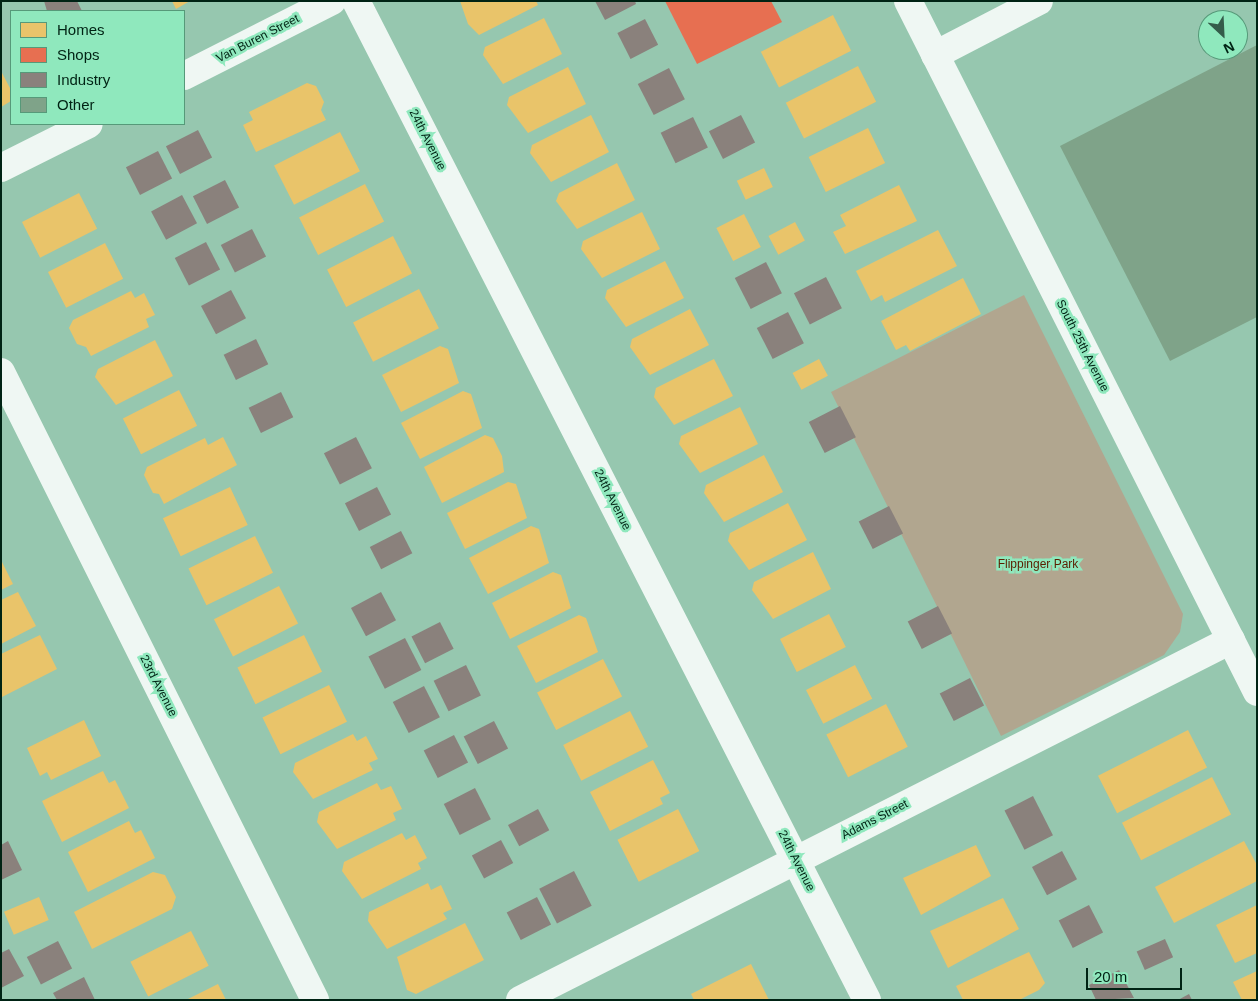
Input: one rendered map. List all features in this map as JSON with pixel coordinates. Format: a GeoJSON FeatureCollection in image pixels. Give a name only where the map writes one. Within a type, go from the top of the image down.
{"type":"FeatureCollection","features":[{"type":"Feature","properties":{"kind":"street","name":"Van Buren Street"},"geometry":{"type":"LineString","coordinates":[[185,75],[332,1]]}},
{"type":"Feature","properties":{"kind":"street","name":"24th Avenue"},"geometry":{"type":"LineString","coordinates":[[356,1],[867,1000]]}},
{"type":"Feature","properties":{"kind":"street","name":"South 25th Avenue"},"geometry":{"type":"LineString","coordinates":[[908,1],[1257,692]]}},
{"type":"Feature","properties":{"kind":"street"},"geometry":{"type":"LineString","coordinates":[[935,55],[1039,1]]}},
{"type":"Feature","properties":{"kind":"street"},"geometry":{"type":"LineString","coordinates":[[1,168],[87,125]]}},
{"type":"Feature","properties":{"kind":"street","name":"23rd Avenue"},"geometry":{"type":"LineString","coordinates":[[1,372],[315,1000]]}},
{"type":"Feature","properties":{"kind":"street","name":"Adams Street"},"geometry":{"type":"LineString","coordinates":[[520,1000],[1231,640]]}},
{"type":"Feature","properties":{"kind":"green space","name":"Flippinger Park"},"geometry":{"type":"Polygon","coordinates":[[[1024,295],[1183,614],[1180,632],[1164,655],[1001,736],[831,392],[1024,295]]]}},
{"type":"Feature","properties":{"kind":"building: Homes"},"geometry":{"type":"Polygon","coordinates":[[[172,1],[190,1],[176,9],[172,1]]]}},
{"type":"Feature","properties":{"kind":"building: Homes"},"geometry":{"type":"Polygon","coordinates":[[[460,1],[536,1],[538,5],[479,35],[468,24],[460,1]]]}},
{"type":"Feature","properties":{"kind":"building: Homes"},"geometry":{"type":"Polygon","coordinates":[[[833,15],[851,51],[779,87],[761,52],[833,15]]]}},
{"type":"Feature","properties":{"kind":"building: Homes"},"geometry":{"type":"Polygon","coordinates":[[[544,18],[562,54],[503,84],[483,55],[485,47],[544,18]]]}},
{"type":"Feature","properties":{"kind":"building: Homes"},"geometry":{"type":"Polygon","coordinates":[[[858,66],[876,102],[804,138],[786,103],[858,66]]]}},
{"type":"Feature","properties":{"kind":"building: Homes"},"geometry":{"type":"Polygon","coordinates":[[[568,67],[586,104],[528,133],[507,105],[509,97],[568,67]]]}},
{"type":"Feature","properties":{"kind":"building: Homes"},"geometry":{"type":"Polygon","coordinates":[[[1,71],[10,88],[10,102],[1,107],[1,71]]]}},
{"type":"Feature","properties":{"kind":"building: Homes"},"geometry":{"type":"Polygon","coordinates":[[[307,83],[316,86],[324,102],[321,110],[326,120],[256,152],[243,125],[253,120],[249,112],[307,83]]]}},
{"type":"Feature","properties":{"kind":"building: Homes"},"geometry":{"type":"Polygon","coordinates":[[[591,115],[609,152],[551,182],[530,153],[532,145],[591,115]]]}},
{"type":"Feature","properties":{"kind":"building: Homes"},"geometry":{"type":"Polygon","coordinates":[[[868,128],[885,163],[826,192],[809,157],[868,128]]]}},
{"type":"Feature","properties":{"kind":"building: Homes"},"geometry":{"type":"Polygon","coordinates":[[[340,132],[360,171],[294,205],[274,166],[340,132]]]}},
{"type":"Feature","properties":{"kind":"building: Homes"},"geometry":{"type":"Polygon","coordinates":[[[617,163],[635,200],[577,229],[556,201],[559,193],[617,163]]]}},
{"type":"Feature","properties":{"kind":"building: Homes"},"geometry":{"type":"Polygon","coordinates":[[[764,168],[773,187],[746,200],[737,181],[764,168]]]}},
{"type":"Feature","properties":{"kind":"building: Homes"},"geometry":{"type":"Polygon","coordinates":[[[365,184],[384,221],[318,255],[299,218],[365,184]]]}},
{"type":"Feature","properties":{"kind":"building: Homes"},"geometry":{"type":"Polygon","coordinates":[[[899,185],[917,221],[845,254],[833,232],[846,226],[840,215],[899,185]]]}},
{"type":"Feature","properties":{"kind":"building: Homes"},"geometry":{"type":"Polygon","coordinates":[[[79,193],[97,229],[40,258],[22,222],[79,193]]]}},
{"type":"Feature","properties":{"kind":"building: Homes"},"geometry":{"type":"Polygon","coordinates":[[[642,212],[660,249],[602,278],[581,249],[583,241],[642,212]]]}},
{"type":"Feature","properties":{"kind":"building: Homes"},"geometry":{"type":"Polygon","coordinates":[[[744,214],[761,247],[733,261],[716,228],[744,214]]]}},
{"type":"Feature","properties":{"kind":"building: Homes"},"geometry":{"type":"Polygon","coordinates":[[[795,222],[805,241],[778,255],[769,236],[795,222]]]}},
{"type":"Feature","properties":{"kind":"building: Homes"},"geometry":{"type":"Polygon","coordinates":[[[938,230],[957,266],[885,302],[882,295],[871,301],[856,271],[938,230]]]}},
{"type":"Feature","properties":{"kind":"building: Homes"},"geometry":{"type":"Polygon","coordinates":[[[393,236],[412,273],[346,307],[327,270],[393,236]]]}},
{"type":"Feature","properties":{"kind":"building: Homes"},"geometry":{"type":"Polygon","coordinates":[[[105,243],[123,279],[66,308],[48,272],[105,243]]]}},
{"type":"Feature","properties":{"kind":"building: Homes"},"geometry":{"type":"Polygon","coordinates":[[[665,261],[684,298],[626,327],[605,298],[607,290],[665,261]]]}},
{"type":"Feature","properties":{"kind":"building: Homes"},"geometry":{"type":"Polygon","coordinates":[[[963,278],[981,314],[910,351],[906,345],[896,350],[881,321],[963,278]]]}},
{"type":"Feature","properties":{"kind":"building: Homes"},"geometry":{"type":"Polygon","coordinates":[[[419,289],[439,328],[373,362],[353,323],[419,289]]]}},
{"type":"Feature","properties":{"kind":"building: Homes"},"geometry":{"type":"Polygon","coordinates":[[[131,291],[135,298],[144,293],[155,315],[146,319],[149,327],[91,356],[86,347],[77,344],[69,328],[73,320],[131,291]]]}},
{"type":"Feature","properties":{"kind":"building: Homes"},"geometry":{"type":"Polygon","coordinates":[[[690,309],[709,345],[650,375],[630,347],[632,339],[690,309]]]}},
{"type":"Feature","properties":{"kind":"building: Homes"},"geometry":{"type":"Polygon","coordinates":[[[155,340],[173,376],[116,405],[95,377],[98,369],[155,340]]]}},
{"type":"Feature","properties":{"kind":"building: Homes"},"geometry":{"type":"Polygon","coordinates":[[[440,346],[448,349],[459,383],[401,412],[382,375],[440,346]]]}},
{"type":"Feature","properties":{"kind":"building: Homes"},"geometry":{"type":"Polygon","coordinates":[[[714,359],[733,396],[674,425],[654,397],[656,388],[714,359]]]}},
{"type":"Feature","properties":{"kind":"building: Homes"},"geometry":{"type":"Polygon","coordinates":[[[819,359],[828,376],[801,390],[793,373],[819,359]]]}},
{"type":"Feature","properties":{"kind":"building: Homes"},"geometry":{"type":"Polygon","coordinates":[[[179,390],[197,426],[141,454],[123,419],[179,390]]]}},
{"type":"Feature","properties":{"kind":"building: Homes"},"geometry":{"type":"Polygon","coordinates":[[[463,391],[471,394],[482,428],[420,459],[401,423],[463,391]]]}},
{"type":"Feature","properties":{"kind":"building: Homes"},"geometry":{"type":"Polygon","coordinates":[[[740,407],[758,444],[700,473],[679,444],[681,436],[740,407]]]}},
{"type":"Feature","properties":{"kind":"building: Homes"},"geometry":{"type":"Polygon","coordinates":[[[485,435],[493,438],[502,456],[504,472],[442,503],[424,467],[485,435]]]}},
{"type":"Feature","properties":{"kind":"building: Homes"},"geometry":{"type":"Polygon","coordinates":[[[223,437],[237,465],[164,504],[159,494],[153,493],[144,475],[147,467],[205,438],[208,445],[223,437]]]}},
{"type":"Feature","properties":{"kind":"building: Homes"},"geometry":{"type":"Polygon","coordinates":[[[764,455],[783,492],[724,522],[704,493],[706,485],[764,455]]]}},
{"type":"Feature","properties":{"kind":"building: Homes"},"geometry":{"type":"Polygon","coordinates":[[[508,482],[516,484],[527,518],[465,549],[447,513],[508,482]]]}},
{"type":"Feature","properties":{"kind":"building: Homes"},"geometry":{"type":"Polygon","coordinates":[[[230,487],[248,525],[181,556],[163,518],[230,487]]]}},
{"type":"Feature","properties":{"kind":"building: Homes"},"geometry":{"type":"Polygon","coordinates":[[[788,503],[807,540],[749,570],[728,541],[730,533],[788,503]]]}},
{"type":"Feature","properties":{"kind":"building: Homes"},"geometry":{"type":"Polygon","coordinates":[[[531,526],[539,529],[549,563],[488,594],[469,558],[531,526]]]}},
{"type":"Feature","properties":{"kind":"building: Homes"},"geometry":{"type":"Polygon","coordinates":[[[255,536],[273,573],[206,605],[188,568],[255,536]]]}},
{"type":"Feature","properties":{"kind":"building: Homes"},"geometry":{"type":"Polygon","coordinates":[[[813,552],[831,589],[773,619],[752,590],[754,582],[813,552]]]}},
{"type":"Feature","properties":{"kind":"building: Homes"},"geometry":{"type":"Polygon","coordinates":[[[1,560],[13,584],[1,590],[1,560]]]}},
{"type":"Feature","properties":{"kind":"building: Homes"},"geometry":{"type":"Polygon","coordinates":[[[553,572],[561,575],[571,608],[510,639],[492,603],[553,572]]]}},
{"type":"Feature","properties":{"kind":"building: Homes"},"geometry":{"type":"Polygon","coordinates":[[[279,586],[298,623],[233,657],[214,619],[279,586]]]}},
{"type":"Feature","properties":{"kind":"building: Homes"},"geometry":{"type":"Polygon","coordinates":[[[18,592],[36,626],[1,644],[1,600],[18,592]]]}},
{"type":"Feature","properties":{"kind":"building: Homes"},"geometry":{"type":"Polygon","coordinates":[[[829,614],[846,647],[797,672],[780,639],[829,614]]]}},
{"type":"Feature","properties":{"kind":"building: Homes"},"geometry":{"type":"Polygon","coordinates":[[[579,615],[586,618],[598,652],[536,683],[517,646],[579,615]]]}},
{"type":"Feature","properties":{"kind":"building: Homes"},"geometry":{"type":"Polygon","coordinates":[[[40,635],[57,669],[2,697],[1,654],[40,635]]]}},
{"type":"Feature","properties":{"kind":"building: Homes"},"geometry":{"type":"Polygon","coordinates":[[[304,635],[322,672],[255,704],[237,667],[304,635]]]}},
{"type":"Feature","properties":{"kind":"building: Homes"},"geometry":{"type":"Polygon","coordinates":[[[603,659],[622,696],[556,730],[537,693],[603,659]]]}},
{"type":"Feature","properties":{"kind":"building: Homes"},"geometry":{"type":"Polygon","coordinates":[[[855,665],[872,699],[823,724],[806,690],[855,665]]]}},
{"type":"Feature","properties":{"kind":"building: Homes"},"geometry":{"type":"Polygon","coordinates":[[[329,685],[347,722],[280,754],[262,717],[329,685]]]}},
{"type":"Feature","properties":{"kind":"building: Homes"},"geometry":{"type":"Polygon","coordinates":[[[886,704],[908,747],[848,777],[826,734],[886,704]]]}},
{"type":"Feature","properties":{"kind":"building: Homes"},"geometry":{"type":"Polygon","coordinates":[[[630,711],[648,747],[581,781],[563,745],[630,711]]]}},
{"type":"Feature","properties":{"kind":"building: Homes"},"geometry":{"type":"Polygon","coordinates":[[[84,720],[101,756],[51,780],[47,772],[40,776],[27,748],[84,720]]]}},
{"type":"Feature","properties":{"kind":"building: Homes"},"geometry":{"type":"Polygon","coordinates":[[[1188,730],[1207,767],[1117,813],[1098,776],[1188,730]]]}},
{"type":"Feature","properties":{"kind":"building: Homes"},"geometry":{"type":"Polygon","coordinates":[[[353,734],[357,741],[366,736],[378,759],[369,763],[373,770],[313,799],[293,772],[295,763],[353,734]]]}},
{"type":"Feature","properties":{"kind":"building: Homes"},"geometry":{"type":"Polygon","coordinates":[[[653,760],[670,793],[660,798],[663,804],[610,831],[590,792],[653,760]]]}},
{"type":"Feature","properties":{"kind":"building: Homes"},"geometry":{"type":"Polygon","coordinates":[[[103,771],[109,783],[115,780],[129,808],[62,842],[42,801],[103,771]]]}},
{"type":"Feature","properties":{"kind":"building: Homes"},"geometry":{"type":"Polygon","coordinates":[[[1212,777],[1231,814],[1141,860],[1122,823],[1212,777]]]}},
{"type":"Feature","properties":{"kind":"building: Homes"},"geometry":{"type":"Polygon","coordinates":[[[377,783],[381,790],[391,786],[402,809],[393,813],[396,820],[337,849],[317,822],[319,812],[377,783]]]}},
{"type":"Feature","properties":{"kind":"building: Homes"},"geometry":{"type":"Polygon","coordinates":[[[678,809],[699,851],[639,882],[617,840],[678,809]]]}},
{"type":"Feature","properties":{"kind":"building: Homes"},"geometry":{"type":"Polygon","coordinates":[[[129,821],[135,833],[141,830],[155,858],[88,892],[68,852],[129,821]]]}},
{"type":"Feature","properties":{"kind":"building: Homes"},"geometry":{"type":"Polygon","coordinates":[[[402,833],[406,840],[415,835],[427,858],[418,863],[421,869],[362,899],[342,871],[344,862],[402,833]]]}},
{"type":"Feature","properties":{"kind":"building: Homes"},"geometry":{"type":"Polygon","coordinates":[[[1244,841],[1257,865],[1257,881],[1174,923],[1155,887],[1244,841]]]}},
{"type":"Feature","properties":{"kind":"building: Homes"},"geometry":{"type":"Polygon","coordinates":[[[976,845],[991,876],[921,915],[903,878],[976,845]]]}},
{"type":"Feature","properties":{"kind":"building: Homes"},"geometry":{"type":"Polygon","coordinates":[[[153,872],[165,875],[176,897],[172,909],[92,949],[74,912],[153,872]]]}},
{"type":"Feature","properties":{"kind":"building: Homes"},"geometry":{"type":"Polygon","coordinates":[[[428,883],[431,890],[441,885],[452,909],[443,913],[447,919],[387,949],[368,921],[369,912],[428,883]]]}},
{"type":"Feature","properties":{"kind":"building: Homes"},"geometry":{"type":"Polygon","coordinates":[[[39,897],[49,920],[14,935],[4,912],[39,897]]]}},
{"type":"Feature","properties":{"kind":"building: Homes"},"geometry":{"type":"Polygon","coordinates":[[[1003,898],[1019,929],[948,968],[930,931],[1003,898]]]}},
{"type":"Feature","properties":{"kind":"building: Homes"},"geometry":{"type":"Polygon","coordinates":[[[1257,905],[1257,953],[1235,963],[1216,925],[1257,905]]]}},
{"type":"Feature","properties":{"kind":"building: Homes"},"geometry":{"type":"Polygon","coordinates":[[[465,923],[484,960],[416,994],[407,990],[397,957],[465,923]]]}},
{"type":"Feature","properties":{"kind":"building: Homes"},"geometry":{"type":"Polygon","coordinates":[[[191,931],[209,966],[148,997],[130,962],[191,931]]]}},
{"type":"Feature","properties":{"kind":"building: Homes"},"geometry":{"type":"Polygon","coordinates":[[[1029,952],[1045,983],[1039,990],[1019,1000],[963,1000],[956,986],[1029,952]]]}},
{"type":"Feature","properties":{"kind":"building: Homes"},"geometry":{"type":"Polygon","coordinates":[[[751,964],[769,1000],[694,1000],[691,994],[751,964]]]}},
{"type":"Feature","properties":{"kind":"building: Homes"},"geometry":{"type":"Polygon","coordinates":[[[1257,971],[1257,1000],[1242,1000],[1233,982],[1257,971]]]}},
{"type":"Feature","properties":{"kind":"building: Homes"},"geometry":{"type":"Polygon","coordinates":[[[218,984],[226,1000],[186,1000],[218,984]]]}},
{"type":"Feature","properties":{"kind":"building: Shops"},"geometry":{"type":"Polygon","coordinates":[[[665,1],[771,1],[782,22],[697,64],[665,1]]]}},
{"type":"Feature","properties":{"kind":"building: Industry"},"geometry":{"type":"Polygon","coordinates":[[[44,1],[77,1],[82,10],[47,10],[44,1]]]}},
{"type":"Feature","properties":{"kind":"building: Industry"},"geometry":{"type":"Polygon","coordinates":[[[595,1],[635,1],[636,4],[605,20],[595,1]]]}},
{"type":"Feature","properties":{"kind":"building: Industry"},"geometry":{"type":"Polygon","coordinates":[[[645,19],[658,45],[631,59],[617,33],[645,19]]]}},
{"type":"Feature","properties":{"kind":"building: Industry"},"geometry":{"type":"Polygon","coordinates":[[[669,68],[685,99],[654,115],[638,84],[669,68]]]}},
{"type":"Feature","properties":{"kind":"building: Industry"},"geometry":{"type":"Polygon","coordinates":[[[741,115],[755,143],[723,159],[709,131],[741,115]]]}},
{"type":"Feature","properties":{"kind":"building: Industry"},"geometry":{"type":"Polygon","coordinates":[[[693,117],[708,148],[676,163],[661,133],[693,117]]]}},
{"type":"Feature","properties":{"kind":"building: Industry"},"geometry":{"type":"Polygon","coordinates":[[[198,130],[212,158],[180,174],[166,146],[198,130]]]}},
{"type":"Feature","properties":{"kind":"building: Industry"},"geometry":{"type":"Polygon","coordinates":[[[158,151],[172,179],[140,195],[126,167],[158,151]]]}},
{"type":"Feature","properties":{"kind":"building: Industry"},"geometry":{"type":"Polygon","coordinates":[[[225,180],[239,208],[207,224],[193,196],[225,180]]]}},
{"type":"Feature","properties":{"kind":"building: Industry"},"geometry":{"type":"Polygon","coordinates":[[[182,195],[197,223],[166,240],[151,211],[182,195]]]}},
{"type":"Feature","properties":{"kind":"building: Industry"},"geometry":{"type":"Polygon","coordinates":[[[252,229],[266,257],[235,273],[221,245],[252,229]]]}},
{"type":"Feature","properties":{"kind":"building: Industry"},"geometry":{"type":"Polygon","coordinates":[[[206,242],[220,270],[189,286],[175,258],[206,242]]]}},
{"type":"Feature","properties":{"kind":"building: Industry"},"geometry":{"type":"Polygon","coordinates":[[[766,262],[782,293],[751,309],[735,278],[766,262]]]}},
{"type":"Feature","properties":{"kind":"building: Industry"},"geometry":{"type":"Polygon","coordinates":[[[826,277],[842,308],[810,325],[794,293],[826,277]]]}},
{"type":"Feature","properties":{"kind":"building: Industry"},"geometry":{"type":"Polygon","coordinates":[[[231,290],[246,318],[216,334],[201,306],[231,290]]]}},
{"type":"Feature","properties":{"kind":"building: Industry"},"geometry":{"type":"Polygon","coordinates":[[[788,312],[804,343],[773,359],[757,328],[788,312]]]}},
{"type":"Feature","properties":{"kind":"building: Industry"},"geometry":{"type":"Polygon","coordinates":[[[256,339],[268,364],[236,380],[224,355],[256,339]]]}},
{"type":"Feature","properties":{"kind":"building: Industry"},"geometry":{"type":"Polygon","coordinates":[[[281,392],[293,417],[261,433],[249,408],[281,392]]]}},
{"type":"Feature","properties":{"kind":"building: Industry"},"geometry":{"type":"Polygon","coordinates":[[[840,406],[856,437],[825,453],[809,422],[840,406]]]}},
{"type":"Feature","properties":{"kind":"building: Industry"},"geometry":{"type":"Polygon","coordinates":[[[356,437],[372,468],[340,485],[324,453],[356,437]]]}},
{"type":"Feature","properties":{"kind":"building: Industry"},"geometry":{"type":"Polygon","coordinates":[[[377,487],[391,515],[359,531],[345,503],[377,487]]]}},
{"type":"Feature","properties":{"kind":"building: Industry"},"geometry":{"type":"Polygon","coordinates":[[[889,506],[903,534],[873,549],[859,521],[889,506]]]}},
{"type":"Feature","properties":{"kind":"building: Industry"},"geometry":{"type":"Polygon","coordinates":[[[401,531],[412,553],[381,569],[370,547],[401,531]]]}},
{"type":"Feature","properties":{"kind":"building: Industry"},"geometry":{"type":"Polygon","coordinates":[[[381,592],[396,620],[366,636],[351,608],[381,592]]]}},
{"type":"Feature","properties":{"kind":"building: Industry"},"geometry":{"type":"Polygon","coordinates":[[[938,606],[952,634],[922,649],[908,621],[938,606]]]}},
{"type":"Feature","properties":{"kind":"building: Industry"},"geometry":{"type":"Polygon","coordinates":[[[440,622],[454,649],[425,663],[411,637],[440,622]]]}},
{"type":"Feature","properties":{"kind":"building: Industry"},"geometry":{"type":"Polygon","coordinates":[[[405,638],[421,670],[385,689],[368,657],[405,638]]]}},
{"type":"Feature","properties":{"kind":"building: Industry"},"geometry":{"type":"Polygon","coordinates":[[[466,665],[481,696],[449,711],[434,681],[466,665]]]}},
{"type":"Feature","properties":{"kind":"building: Industry"},"geometry":{"type":"Polygon","coordinates":[[[970,678],[984,706],[954,721],[940,693],[970,678]]]}},
{"type":"Feature","properties":{"kind":"building: Industry"},"geometry":{"type":"Polygon","coordinates":[[[424,686],[440,717],[409,733],[393,702],[424,686]]]}},
{"type":"Feature","properties":{"kind":"building: Industry"},"geometry":{"type":"Polygon","coordinates":[[[494,721],[508,749],[478,764],[464,736],[494,721]]]}},
{"type":"Feature","properties":{"kind":"building: Industry"},"geometry":{"type":"Polygon","coordinates":[[[454,735],[468,763],[438,778],[424,750],[454,735]]]}},
{"type":"Feature","properties":{"kind":"building: Industry"},"geometry":{"type":"Polygon","coordinates":[[[475,788],[491,819],[460,835],[444,804],[475,788]]]}},
{"type":"Feature","properties":{"kind":"building: Industry"},"geometry":{"type":"Polygon","coordinates":[[[1033,796],[1053,835],[1024,850],[1004,811],[1033,796]]]}},
{"type":"Feature","properties":{"kind":"building: Industry"},"geometry":{"type":"Polygon","coordinates":[[[538,809],[549,830],[519,846],[508,825],[538,809]]]}},
{"type":"Feature","properties":{"kind":"building: Industry"},"geometry":{"type":"Polygon","coordinates":[[[501,840],[513,863],[484,878],[472,855],[501,840]]]}},
{"type":"Feature","properties":{"kind":"building: Industry"},"geometry":{"type":"Polygon","coordinates":[[[8,841],[22,870],[1,880],[1,845],[8,841]]]}},
{"type":"Feature","properties":{"kind":"building: Industry"},"geometry":{"type":"Polygon","coordinates":[[[1062,851],[1077,879],[1047,895],[1032,867],[1062,851]]]}},
{"type":"Feature","properties":{"kind":"building: Industry"},"geometry":{"type":"Polygon","coordinates":[[[574,871],[592,906],[557,923],[539,889],[574,871]]]}},
{"type":"Feature","properties":{"kind":"building: Industry"},"geometry":{"type":"Polygon","coordinates":[[[537,897],[551,925],[521,940],[507,912],[537,897]]]}},
{"type":"Feature","properties":{"kind":"building: Industry"},"geometry":{"type":"Polygon","coordinates":[[[1089,905],[1103,933],[1073,948],[1059,920],[1089,905]]]}},
{"type":"Feature","properties":{"kind":"building: Industry"},"geometry":{"type":"Polygon","coordinates":[[[1165,939],[1173,957],[1145,970],[1137,952],[1165,939]]]}},
{"type":"Feature","properties":{"kind":"building: Industry"},"geometry":{"type":"Polygon","coordinates":[[[58,941],[72,969],[41,985],[27,957],[58,941]]]}},
{"type":"Feature","properties":{"kind":"building: Industry"},"geometry":{"type":"Polygon","coordinates":[[[9,949],[24,976],[1,988],[1,953],[9,949]]]}},
{"type":"Feature","properties":{"kind":"building: Industry"},"geometry":{"type":"Polygon","coordinates":[[[1119,970],[1134,998],[1096,1000],[1089,985],[1119,970]]]}},
{"type":"Feature","properties":{"kind":"building: Industry"},"geometry":{"type":"Polygon","coordinates":[[[84,977],[95,1000],[57,1000],[53,993],[84,977]]]}},
{"type":"Feature","properties":{"kind":"building: Industry"},"geometry":{"type":"Polygon","coordinates":[[[1189,994],[1192,1000],[1178,1000],[1189,994]]]}},
{"type":"Feature","properties":{"kind":"building: Other"},"geometry":{"type":"Polygon","coordinates":[[[1257,45],[1257,317],[1170,361],[1060,146],[1228,60],[1248,60],[1248,50],[1257,45]]]}}]}
